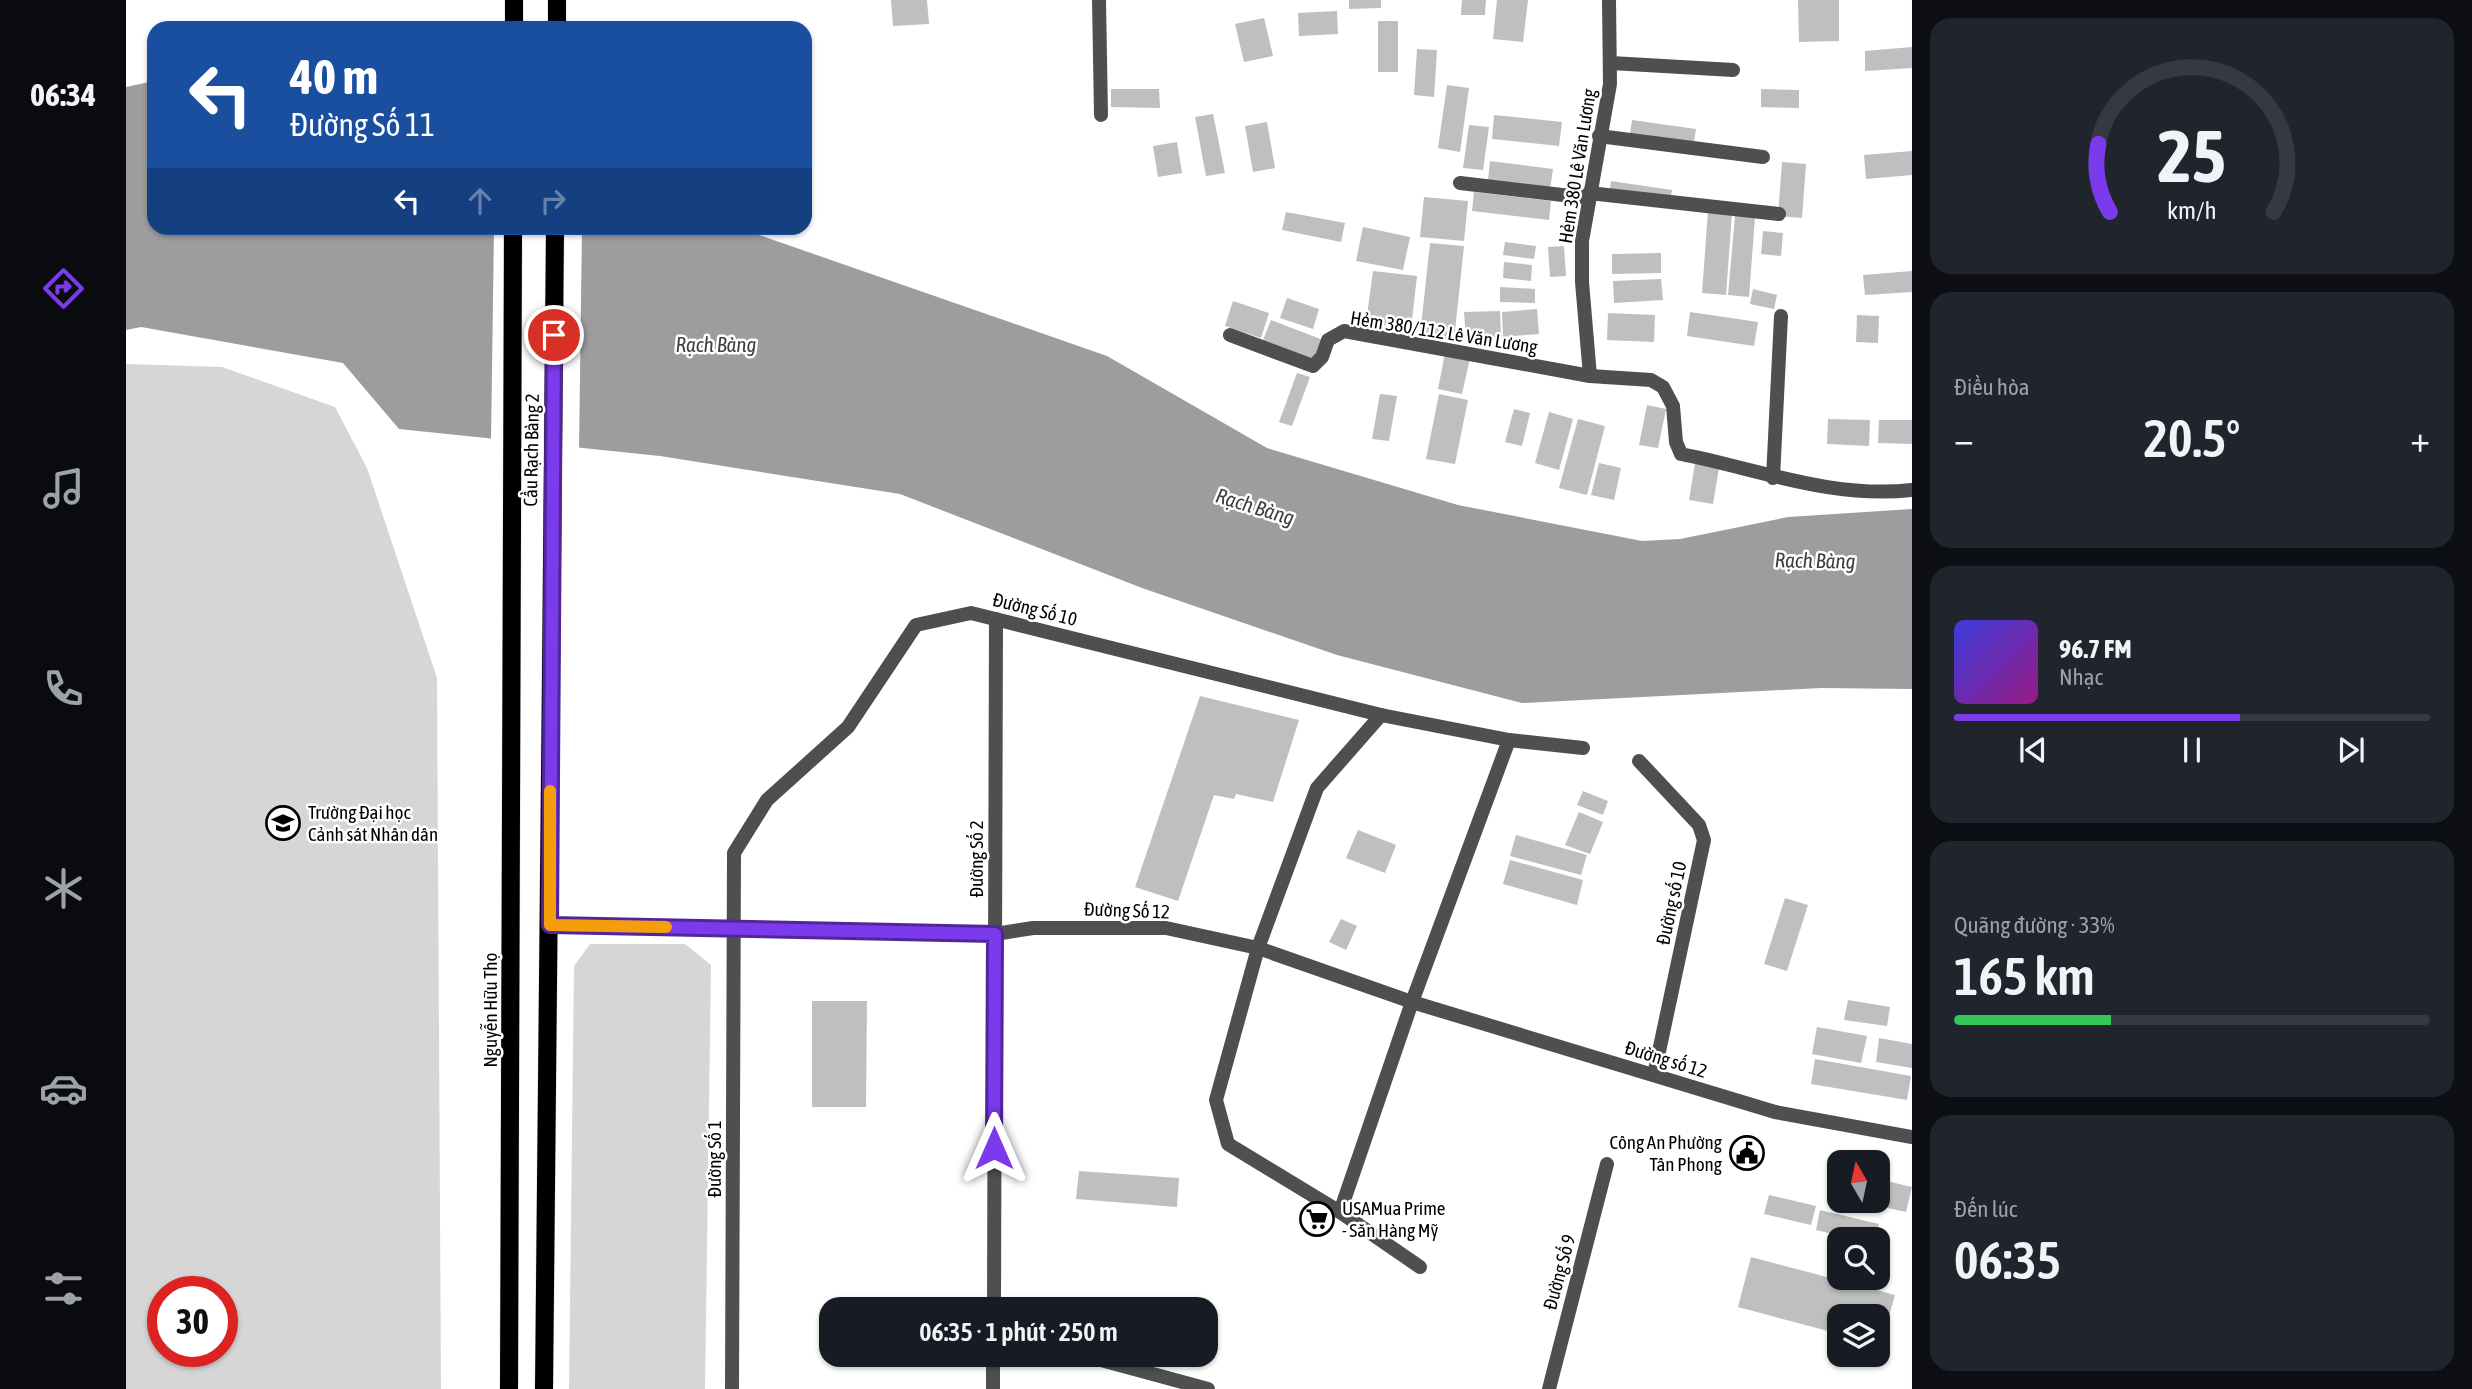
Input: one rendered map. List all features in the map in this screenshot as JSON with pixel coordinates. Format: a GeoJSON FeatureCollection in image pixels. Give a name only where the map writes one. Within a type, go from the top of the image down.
{"type":"FeatureCollection","features":[{"type":"Feature","properties":{"kind":"main road"},"geometry":{"type":"LineString","coordinates":[[514,0],[514,21]]}},
{"type":"Feature","properties":{"kind":"main road"},"geometry":{"type":"LineString","coordinates":[[557,0],[557,21]]}},
{"type":"Feature","properties":{"kind":"main road","name":"Cầu Rạch Bàng 2"},"geometry":{"type":"LineString","coordinates":[[513,235],[513,631]]}},
{"type":"Feature","properties":{"kind":"main road","name":"Cầu Rạch Bàng 2"},"geometry":{"type":"LineString","coordinates":[[550,925],[555,235]]}},
{"type":"Feature","properties":{"kind":"main road","name":"Nguyễn Hữu Thọ"},"geometry":{"type":"LineString","coordinates":[[509,1389],[513,631]]}},
{"type":"Feature","properties":{"kind":"main road"},"geometry":{"type":"LineString","coordinates":[[544,1389],[550,925]]}},
{"type":"Feature","properties":{"kind":"street"},"geometry":{"type":"LineString","coordinates":[[1099,0],[1101,115]]}},
{"type":"Feature","properties":{"kind":"street","name":"Hẻm 380 Lê Văn Lương"},"geometry":{"type":"LineString","coordinates":[[1590,376],[1582,282],[1582,241],[1610,84],[1609,0]]}},
{"type":"Feature","properties":{"kind":"street"},"geometry":{"type":"LineString","coordinates":[[1611,63],[1733,71]]}},
{"type":"Feature","properties":{"kind":"street"},"geometry":{"type":"LineString","coordinates":[[1599,136],[1763,157]]}},
{"type":"Feature","properties":{"kind":"street"},"geometry":{"type":"LineString","coordinates":[[1460,183],[1779,214]]}},
{"type":"Feature","properties":{"kind":"street"},"geometry":{"type":"LineString","coordinates":[[1773,478],[1781,316]]}},
{"type":"Feature","properties":{"kind":"street","name":"Hẻm 380/112 Lê Văn Lương"},"geometry":{"type":"LineString","coordinates":[[1230,335],[1313,366],[1322,358],[1328,340],[1344,331],[1590,376]]}},
{"type":"Feature","properties":{"kind":"street"},"geometry":{"type":"LineString","coordinates":[[1590,376],[1651,380],[1663,387],[1673,406],[1676,442],[1681,454],[1742,467],[1773,478],[1856,492],[1912,490]]}},
{"type":"Feature","properties":{"kind":"street","name":"Đường Số 10"},"geometry":{"type":"LineString","coordinates":[[735,928],[734,853],[767,800],[848,727],[916,625],[971,613],[1381,715]]}},
{"type":"Feature","properties":{"kind":"street","name":"Đường Số 2"},"geometry":{"type":"LineString","coordinates":[[993,1297],[996,619]]}},
{"type":"Feature","properties":{"kind":"street"},"geometry":{"type":"LineString","coordinates":[[1420,1267],[1340,1212],[1228,1144],[1216,1100],[1258,948],[1317,788],[1381,715],[1509,740],[1583,748]]}},
{"type":"Feature","properties":{"kind":"street"},"geometry":{"type":"LineString","coordinates":[[1340,1212],[1412,1002],[1509,740]]}},
{"type":"Feature","properties":{"kind":"street","name":"Đường số 10"},"geometry":{"type":"LineString","coordinates":[[1639,761],[1699,825],[1704,840],[1654,1075]]}},
{"type":"Feature","properties":{"kind":"street","name":"Đường Số 12"},"geometry":{"type":"LineString","coordinates":[[550,925],[995,934],[1033,928],[1166,928],[1258,948]]}},
{"type":"Feature","properties":{"kind":"street","name":"Đường Số 1"},"geometry":{"type":"LineString","coordinates":[[732,1389],[735,928]]}},
{"type":"Feature","properties":{"kind":"street","name":"Đường số 12"},"geometry":{"type":"LineString","coordinates":[[1258,948],[1412,1002],[1775,1112],[1912,1138]]}},
{"type":"Feature","properties":{"kind":"street","name":"Đường Số 9"},"geometry":{"type":"LineString","coordinates":[[1549,1389],[1607,1164]]}},
{"type":"Feature","properties":{"kind":"street"},"geometry":{"type":"LineString","coordinates":[[993,1367],[993,1389]]}},
{"type":"Feature","properties":{"kind":"street"},"geometry":{"type":"LineString","coordinates":[[1127,1367],[1208,1389]]}},
{"type":"Feature","properties":{"kind":"shaded area","name":"Trường Đại học Cảnh sát Nhân dân"},"geometry":{"type":"Polygon","coordinates":[[[126,364],[222,367],[335,407],[367,468],[437,678],[441,1389],[126,1389],[126,364]]]}},
{"type":"Feature","properties":{"kind":"shaded area"},"geometry":{"type":"Polygon","coordinates":[[[590,944],[685,944],[711,965],[705,1389],[569,1389],[574,966],[590,944]]]}},
{"type":"Feature","properties":{"kind":"water","name":"Rạch Bàng"},"geometry":{"type":"Polygon","coordinates":[[[147,82],[147,235],[759,235],[1107,356],[1267,448],[1458,505],[1642,541],[1680,539],[1788,517],[1912,509],[1912,689],[1821,688],[1522,703],[1337,655],[1142,588],[900,494],[660,456],[399,429],[343,363],[141,327],[126,330],[126,87],[147,82]]]}},
{"type":"Feature","properties":{"kind":"pier"},"geometry":{"type":"Polygon","coordinates":[[[494,235],[582,235],[579,451],[491,442],[494,235]]]}},
{"type":"Feature","properties":{"kind":"building"},"geometry":{"type":"Polygon","coordinates":[[[891,0],[927,0],[929,24],[893,26],[891,0]]]}},
{"type":"Feature","properties":{"kind":"building"},"geometry":{"type":"Polygon","coordinates":[[[1349,0],[1381,0],[1381,8],[1349,9],[1349,0]]]}},
{"type":"Feature","properties":{"kind":"building"},"geometry":{"type":"Polygon","coordinates":[[[1462,0],[1486,0],[1485,15],[1461,15],[1462,0]]]}},
{"type":"Feature","properties":{"kind":"building"},"geometry":{"type":"Polygon","coordinates":[[[1497,0],[1528,0],[1523,42],[1493,39],[1497,0]]]}},
{"type":"Feature","properties":{"kind":"building"},"geometry":{"type":"Polygon","coordinates":[[[1798,0],[1839,0],[1839,41],[1799,42],[1798,0]]]}},
{"type":"Feature","properties":{"kind":"building"},"geometry":{"type":"Polygon","coordinates":[[[1337,11],[1338,34],[1299,36],[1298,13],[1337,11]]]}},
{"type":"Feature","properties":{"kind":"building"},"geometry":{"type":"Polygon","coordinates":[[[1264,18],[1273,56],[1244,62],[1235,24],[1264,18]]]}},
{"type":"Feature","properties":{"kind":"building"},"geometry":{"type":"Polygon","coordinates":[[[1378,21],[1398,21],[1398,72],[1378,72],[1378,21]]]}},
{"type":"Feature","properties":{"kind":"building"},"geometry":{"type":"Polygon","coordinates":[[[1912,47],[1912,68],[1865,71],[1865,51],[1912,47]]]}},
{"type":"Feature","properties":{"kind":"building"},"geometry":{"type":"Polygon","coordinates":[[[1417,49],[1437,50],[1434,97],[1414,95],[1417,49]]]}},
{"type":"Feature","properties":{"kind":"building"},"geometry":{"type":"Polygon","coordinates":[[[1447,85],[1469,88],[1460,152],[1438,148],[1447,85]]]}},
{"type":"Feature","properties":{"kind":"building"},"geometry":{"type":"Polygon","coordinates":[[[1111,89],[1159,89],[1160,108],[1111,107],[1111,89]]]}},
{"type":"Feature","properties":{"kind":"building"},"geometry":{"type":"Polygon","coordinates":[[[1761,89],[1799,90],[1799,108],[1761,107],[1761,89]]]}},
{"type":"Feature","properties":{"kind":"building"},"geometry":{"type":"Polygon","coordinates":[[[1213,114],[1225,173],[1206,176],[1195,117],[1213,114]]]}},
{"type":"Feature","properties":{"kind":"building"},"geometry":{"type":"Polygon","coordinates":[[[1494,115],[1562,122],[1559,146],[1492,139],[1494,115]]]}},
{"type":"Feature","properties":{"kind":"building"},"geometry":{"type":"Polygon","coordinates":[[[1632,120],[1696,129],[1692,155],[1628,146],[1632,120]]]}},
{"type":"Feature","properties":{"kind":"building"},"geometry":{"type":"Polygon","coordinates":[[[1267,122],[1275,168],[1253,172],[1245,126],[1267,122]]]}},
{"type":"Feature","properties":{"kind":"building"},"geometry":{"type":"Polygon","coordinates":[[[1469,125],[1489,127],[1483,170],[1463,168],[1469,125]]]}},
{"type":"Feature","properties":{"kind":"building"},"geometry":{"type":"Polygon","coordinates":[[[1177,142],[1182,173],[1158,177],[1153,146],[1177,142]]]}},
{"type":"Feature","properties":{"kind":"building"},"geometry":{"type":"Polygon","coordinates":[[[1912,151],[1912,175],[1866,179],[1864,155],[1912,151]]]}},
{"type":"Feature","properties":{"kind":"building"},"geometry":{"type":"Polygon","coordinates":[[[1490,161],[1553,169],[1550,189],[1488,180],[1490,161]]]}},
{"type":"Feature","properties":{"kind":"building"},"geometry":{"type":"Polygon","coordinates":[[[1782,162],[1806,164],[1802,218],[1778,216],[1782,162]]]}},
{"type":"Feature","properties":{"kind":"building"},"geometry":{"type":"Polygon","coordinates":[[[1611,181],[1672,190],[1669,207],[1609,197],[1611,181]]]}},
{"type":"Feature","properties":{"kind":"building"},"geometry":{"type":"Polygon","coordinates":[[[1474,192],[1551,201],[1549,220],[1472,211],[1474,192]]]}},
{"type":"Feature","properties":{"kind":"building"},"geometry":{"type":"Polygon","coordinates":[[[1424,197],[1468,201],[1464,241],[1420,237],[1424,197]]]}},
{"type":"Feature","properties":{"kind":"building"},"geometry":{"type":"Polygon","coordinates":[[[1708,211],[1732,213],[1726,295],[1702,293],[1708,211]]]}},
{"type":"Feature","properties":{"kind":"building"},"geometry":{"type":"Polygon","coordinates":[[[1286,212],[1345,223],[1341,242],[1282,230],[1286,212]]]}},
{"type":"Feature","properties":{"kind":"building"},"geometry":{"type":"Polygon","coordinates":[[[1735,216],[1755,217],[1749,297],[1728,295],[1735,216]]]}},
{"type":"Feature","properties":{"kind":"building"},"geometry":{"type":"Polygon","coordinates":[[[1363,227],[1410,237],[1403,270],[1356,261],[1363,227]]]}},
{"type":"Feature","properties":{"kind":"building"},"geometry":{"type":"Polygon","coordinates":[[[1763,231],[1783,233],[1781,256],[1761,254],[1763,231]]]}},
{"type":"Feature","properties":{"kind":"building"},"geometry":{"type":"Polygon","coordinates":[[[1505,242],[1536,246],[1534,259],[1503,255],[1505,242]]]}},
{"type":"Feature","properties":{"kind":"building"},"geometry":{"type":"Polygon","coordinates":[[[1430,243],[1464,246],[1454,340],[1420,336],[1430,243]]]}},
{"type":"Feature","properties":{"kind":"building"},"geometry":{"type":"Polygon","coordinates":[[[1564,246],[1566,276],[1550,277],[1548,247],[1564,246]]]}},
{"type":"Feature","properties":{"kind":"building"},"geometry":{"type":"Polygon","coordinates":[[[1661,253],[1661,273],[1612,274],[1612,254],[1661,253]]]}},
{"type":"Feature","properties":{"kind":"building"},"geometry":{"type":"Polygon","coordinates":[[[1504,262],[1532,265],[1531,281],[1503,278],[1504,262]]]}},
{"type":"Feature","properties":{"kind":"building"},"geometry":{"type":"Polygon","coordinates":[[[1373,271],[1417,276],[1411,328],[1366,323],[1373,271]]]}},
{"type":"Feature","properties":{"kind":"building"},"geometry":{"type":"Polygon","coordinates":[[[1912,271],[1912,292],[1865,295],[1863,275],[1912,271]]]}},
{"type":"Feature","properties":{"kind":"building"},"geometry":{"type":"Polygon","coordinates":[[[1661,279],[1663,300],[1614,303],[1613,281],[1661,279]]]}},
{"type":"Feature","properties":{"kind":"building"},"geometry":{"type":"Polygon","coordinates":[[[1500,287],[1535,289],[1535,303],[1500,302],[1500,287]]]}},
{"type":"Feature","properties":{"kind":"building"},"geometry":{"type":"Polygon","coordinates":[[[1753,289],[1777,295],[1774,309],[1750,304],[1753,289]]]}},
{"type":"Feature","properties":{"kind":"building"},"geometry":{"type":"Polygon","coordinates":[[[1287,298],[1319,309],[1313,329],[1280,318],[1287,298]]]}},
{"type":"Feature","properties":{"kind":"building"},"geometry":{"type":"Polygon","coordinates":[[[1233,301],[1269,313],[1261,338],[1225,326],[1233,301]]]}},
{"type":"Feature","properties":{"kind":"building"},"geometry":{"type":"Polygon","coordinates":[[[1537,309],[1539,334],[1503,337],[1502,312],[1537,309]]]}},
{"type":"Feature","properties":{"kind":"building"},"geometry":{"type":"Polygon","coordinates":[[[1500,311],[1501,338],[1466,340],[1464,312],[1500,311]]]}},
{"type":"Feature","properties":{"kind":"building"},"geometry":{"type":"Polygon","coordinates":[[[1690,312],[1758,322],[1754,346],[1687,336],[1690,312]]]}},
{"type":"Feature","properties":{"kind":"building"},"geometry":{"type":"Polygon","coordinates":[[[1608,313],[1655,315],[1654,342],[1607,340],[1608,313]]]}},
{"type":"Feature","properties":{"kind":"building"},"geometry":{"type":"Polygon","coordinates":[[[1857,315],[1879,316],[1878,343],[1856,342],[1857,315]]]}},
{"type":"Feature","properties":{"kind":"building"},"geometry":{"type":"Polygon","coordinates":[[[1271,320],[1323,340],[1315,361],[1263,340],[1271,320]]]}},
{"type":"Feature","properties":{"kind":"building"},"geometry":{"type":"Polygon","coordinates":[[[1445,353],[1470,358],[1462,394],[1438,389],[1445,353]]]}},
{"type":"Feature","properties":{"kind":"building"},"geometry":{"type":"Polygon","coordinates":[[[1297,373],[1310,377],[1292,426],[1279,422],[1297,373]]]}},
{"type":"Feature","properties":{"kind":"building"},"geometry":{"type":"Polygon","coordinates":[[[1380,394],[1397,396],[1389,441],[1372,439],[1380,394]]]}},
{"type":"Feature","properties":{"kind":"building"},"geometry":{"type":"Polygon","coordinates":[[[1439,394],[1468,400],[1455,464],[1426,459],[1439,394]]]}},
{"type":"Feature","properties":{"kind":"building"},"geometry":{"type":"Polygon","coordinates":[[[1647,405],[1666,409],[1658,448],[1639,445],[1647,405]]]}},
{"type":"Feature","properties":{"kind":"building"},"geometry":{"type":"Polygon","coordinates":[[[1514,409],[1530,413],[1522,446],[1505,442],[1514,409]]]}},
{"type":"Feature","properties":{"kind":"building"},"geometry":{"type":"Polygon","coordinates":[[[1549,412],[1573,419],[1559,470],[1535,463],[1549,412]]]}},
{"type":"Feature","properties":{"kind":"building"},"geometry":{"type":"Polygon","coordinates":[[[1578,419],[1605,426],[1587,495],[1559,488],[1578,419]]]}},
{"type":"Feature","properties":{"kind":"building"},"geometry":{"type":"Polygon","coordinates":[[[1828,419],[1870,420],[1869,446],[1827,444],[1828,419]]]}},
{"type":"Feature","properties":{"kind":"building"},"geometry":{"type":"Polygon","coordinates":[[[1879,420],[1912,420],[1912,444],[1878,443],[1879,420]]]}},
{"type":"Feature","properties":{"kind":"building"},"geometry":{"type":"Polygon","coordinates":[[[1599,463],[1621,468],[1614,500],[1591,495],[1599,463]]]}},
{"type":"Feature","properties":{"kind":"building"},"geometry":{"type":"Polygon","coordinates":[[[1695,463],[1719,468],[1713,504],[1689,500],[1695,463]]]}},
{"type":"Feature","properties":{"kind":"building"},"geometry":{"type":"Polygon","coordinates":[[[1200,696],[1299,720],[1273,802],[1236,794],[1234,799],[1214,795],[1178,901],[1135,887],[1200,696]]]}},
{"type":"Feature","properties":{"kind":"building"},"geometry":{"type":"Polygon","coordinates":[[[1583,791],[1608,801],[1603,815],[1577,805],[1583,791]]]}},
{"type":"Feature","properties":{"kind":"building"},"geometry":{"type":"Polygon","coordinates":[[[1579,812],[1603,822],[1590,854],[1565,845],[1579,812]]]}},
{"type":"Feature","properties":{"kind":"building"},"geometry":{"type":"Polygon","coordinates":[[[1358,830],[1396,845],[1385,873],[1346,858],[1358,830]]]}},
{"type":"Feature","properties":{"kind":"building"},"geometry":{"type":"Polygon","coordinates":[[[1516,835],[1587,855],[1581,875],[1510,856],[1516,835]]]}},
{"type":"Feature","properties":{"kind":"building"},"geometry":{"type":"Polygon","coordinates":[[[1510,860],[1583,880],[1577,905],[1503,884],[1510,860]]]}},
{"type":"Feature","properties":{"kind":"building"},"geometry":{"type":"Polygon","coordinates":[[[1785,898],[1808,905],[1787,971],[1764,964],[1785,898]]]}},
{"type":"Feature","properties":{"kind":"building"},"geometry":{"type":"Polygon","coordinates":[[[1341,919],[1357,926],[1346,950],[1329,942],[1341,919]]]}},
{"type":"Feature","properties":{"kind":"building"},"geometry":{"type":"Polygon","coordinates":[[[1848,1000],[1890,1007],[1887,1026],[1844,1020],[1848,1000]]]}},
{"type":"Feature","properties":{"kind":"building"},"geometry":{"type":"Polygon","coordinates":[[[812,1001],[867,1001],[866,1107],[812,1107],[812,1001]]]}},
{"type":"Feature","properties":{"kind":"building"},"geometry":{"type":"Polygon","coordinates":[[[1817,1027],[1867,1036],[1861,1063],[1812,1054],[1817,1027]]]}},
{"type":"Feature","properties":{"kind":"building"},"geometry":{"type":"Polygon","coordinates":[[[1879,1038],[1912,1044],[1912,1068],[1876,1062],[1879,1038]]]}},
{"type":"Feature","properties":{"kind":"building"},"geometry":{"type":"Polygon","coordinates":[[[1815,1059],[1911,1076],[1907,1100],[1811,1084],[1815,1059]]]}},
{"type":"Feature","properties":{"kind":"building"},"geometry":{"type":"Polygon","coordinates":[[[1079,1171],[1179,1178],[1177,1207],[1076,1199],[1079,1171]]]}},
{"type":"Feature","properties":{"kind":"building"},"geometry":{"type":"Polygon","coordinates":[[[1890,1182],[1912,1187],[1906,1212],[1890,1209],[1890,1182]]]}},
{"type":"Feature","properties":{"kind":"building"},"geometry":{"type":"Polygon","coordinates":[[[1769,1195],[1816,1206],[1811,1225],[1764,1214],[1769,1195]]]}},
{"type":"Feature","properties":{"kind":"building"},"geometry":{"type":"Polygon","coordinates":[[[1820,1210],[1879,1224],[1878,1227],[1827,1227],[1827,1233],[1816,1230],[1820,1210]]]}},
{"type":"Feature","properties":{"kind":"building"},"geometry":{"type":"Polygon","coordinates":[[[1751,1257],[1827,1277],[1827,1290],[1876,1290],[1895,1295],[1890,1313],[1890,1304],[1827,1304],[1827,1331],[1738,1307],[1751,1257]]]}},
{"type":"Feature","properties":{"kind":"slow traffic"},"geometry":{"type":"LineString","coordinates":[[550,791],[550,925],[666,927]]}},
{"type":"Feature","properties":{"kind":"place","name":"Trường Đại học Cảnh sát Nhân dân"},"geometry":{"type":"Point","coordinates":[283,823]}},
{"type":"Feature","properties":{"kind":"place","name":"Công An Phường Tân Phong"},"geometry":{"type":"Point","coordinates":[1747,1153]}},
{"type":"Feature","properties":{"kind":"place","name":"USAMua Prime - Săn Hàng Mỹ"},"geometry":{"type":"Point","coordinates":[1317,1219]}},
{"type":"Feature","properties":{"kind":"route"},"geometry":{"type":"LineString","coordinates":[[554,335],[550,925],[995,934],[994,1148]]}}]}
